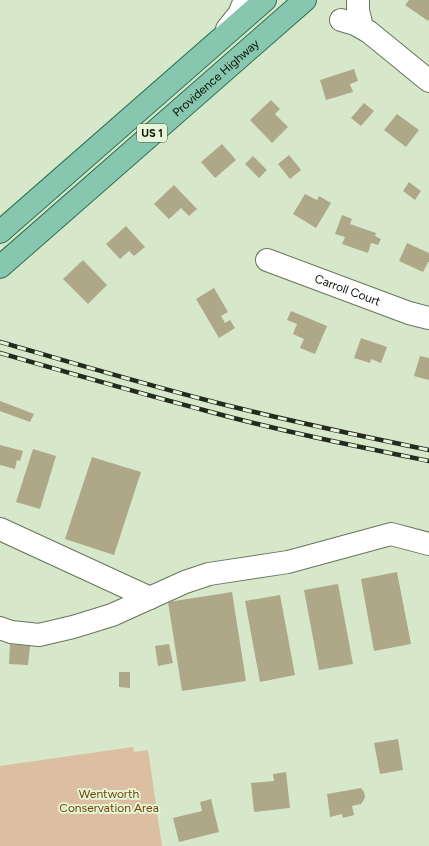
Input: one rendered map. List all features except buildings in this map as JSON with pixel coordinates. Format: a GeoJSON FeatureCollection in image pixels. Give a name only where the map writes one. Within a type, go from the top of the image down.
{"type":"FeatureCollection","features":[{"type":"Feature","properties":{"kind":"main road","name":"US 1"},"geometry":{"type":"LineString","coordinates":[[0,232],[265,0]]}},
{"type":"Feature","properties":{"kind":"main road","name":"Providence Highway"},"geometry":{"type":"LineString","coordinates":[[0,267],[305,0]]}},
{"type":"Feature","properties":{"kind":"street"},"geometry":{"type":"LineString","coordinates":[[218,42],[238,14],[245,0]]}},
{"type":"Feature","properties":{"kind":"street"},"geometry":{"type":"LineString","coordinates":[[358,0],[358,10],[362,27]]}},
{"type":"Feature","properties":{"kind":"street"},"geometry":{"type":"LineString","coordinates":[[341,20],[348,21],[362,27],[429,81]]}},
{"type":"Feature","properties":{"kind":"street","name":"Carroll Court"},"geometry":{"type":"LineString","coordinates":[[267,260],[409,313],[429,318]]}},
{"type":"Feature","properties":{"kind":"street"},"geometry":{"type":"LineString","coordinates":[[0,529],[150,598]]}},
{"type":"Feature","properties":{"kind":"street"},"geometry":{"type":"LineString","coordinates":[[0,628],[11,632],[39,635],[73,627],[112,615],[185,582],[209,574],[288,562],[391,534],[429,544]]}},
{"type":"Feature","properties":{"kind":"green space","name":"Wentworth Conservation Area"},"geometry":{"type":"Polygon","coordinates":[[[133,747],[134,752],[148,750],[162,846],[0,846],[0,766],[133,747]]]}},
{"type":"Feature","properties":{"kind":"railway"},"geometry":{"type":"LineString","coordinates":[[0,342],[237,408],[429,450]]}},
{"type":"Feature","properties":{"kind":"railway"},"geometry":{"type":"LineString","coordinates":[[0,353],[234,418],[318,438],[429,461]]}}]}
